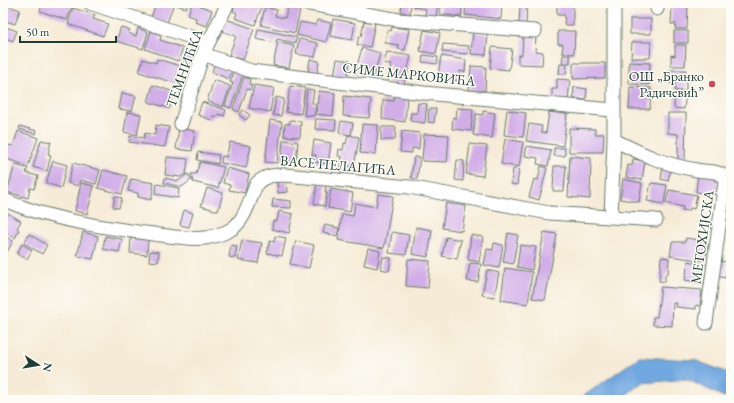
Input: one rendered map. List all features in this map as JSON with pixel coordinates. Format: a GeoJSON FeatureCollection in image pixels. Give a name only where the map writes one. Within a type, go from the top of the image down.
{"type":"FeatureCollection","features":[{"type":"Feature","properties":{"kind":"street","name":"СИМЕ МАРКОВИЋА"},"geometry":{"type":"LineString","coordinates":[[90,3],[206,49],[251,71],[424,93],[613,110]]}},
{"type":"Feature","properties":{"kind":"street","name":"ТЕМНИЋКА"},"geometry":{"type":"LineString","coordinates":[[181,124],[206,49],[228,3]]}},
{"type":"Feature","properties":{"kind":"street"},"geometry":{"type":"LineString","coordinates":[[304,3],[399,20],[535,31]]}},
{"type":"Feature","properties":{"kind":"street"},"geometry":{"type":"LineString","coordinates":[[611,216],[614,140],[614,3]]}},
{"type":"Feature","properties":{"kind":"street","name":"МЕТОХИЈСКА"},"geometry":{"type":"LineString","coordinates":[[614,140],[659,162],[683,168],[719,173],[724,176],[726,182],[706,323]]}},
{"type":"Feature","properties":{"kind":"street","name":"ВАСЕ ПЕЛАГИЋА"},"geometry":{"type":"LineString","coordinates":[[3,199],[14,204],[45,213],[110,228],[184,238],[205,238],[234,228],[244,213],[257,183],[266,176],[275,175],[409,188],[549,213],[656,220]]}},
{"type":"Feature","properties":{"kind":"water"},"geometry":{"type":"Polygon","coordinates":[[[639,357],[694,360],[731,374],[731,400],[686,379],[642,383],[619,400],[578,400],[639,357]]]}},
{"type":"Feature","properties":{"kind":"building"},"geometry":{"type":"Polygon","coordinates":[[[43,3],[73,4],[67,20],[40,11],[43,3]]]}},
{"type":"Feature","properties":{"kind":"building"},"geometry":{"type":"Polygon","coordinates":[[[156,3],[174,3],[167,23],[151,18],[156,3]]]}},
{"type":"Feature","properties":{"kind":"building"},"geometry":{"type":"Polygon","coordinates":[[[176,3],[188,3],[186,8],[176,5],[176,3]]]}},
{"type":"Feature","properties":{"kind":"building"},"geometry":{"type":"Polygon","coordinates":[[[192,3],[212,10],[207,26],[195,22],[196,18],[188,15],[192,3]]]}},
{"type":"Feature","properties":{"kind":"building"},"geometry":{"type":"Polygon","coordinates":[[[235,3],[263,3],[255,25],[235,18],[237,13],[233,11],[235,3]]]}},
{"type":"Feature","properties":{"kind":"building"},"geometry":{"type":"Polygon","coordinates":[[[402,3],[411,3],[410,14],[401,12],[402,3]]]}},
{"type":"Feature","properties":{"kind":"building"},"geometry":{"type":"Polygon","coordinates":[[[414,3],[438,3],[436,17],[425,15],[426,9],[414,7],[414,3]]]}},
{"type":"Feature","properties":{"kind":"building"},"geometry":{"type":"Polygon","coordinates":[[[441,3],[463,3],[461,17],[440,14],[441,3]]]}},
{"type":"Feature","properties":{"kind":"building"},"geometry":{"type":"Polygon","coordinates":[[[466,3],[502,3],[501,19],[465,15],[466,3]]]}},
{"type":"Feature","properties":{"kind":"building"},"geometry":{"type":"Polygon","coordinates":[[[508,3],[527,3],[526,24],[519,24],[520,7],[508,6],[508,3]]]}},
{"type":"Feature","properties":{"kind":"building"},"geometry":{"type":"Polygon","coordinates":[[[3,4],[20,10],[15,24],[3,20],[3,4]]]}},
{"type":"Feature","properties":{"kind":"building"},"geometry":{"type":"Polygon","coordinates":[[[557,5],[573,5],[573,25],[564,25],[565,15],[557,15],[557,5]]]}},
{"type":"Feature","properties":{"kind":"building"},"geometry":{"type":"Polygon","coordinates":[[[672,5],[688,5],[687,29],[675,29],[676,24],[671,24],[672,5]]]}},
{"type":"Feature","properties":{"kind":"building"},"geometry":{"type":"Polygon","coordinates":[[[265,7],[277,10],[275,16],[285,18],[288,7],[300,10],[295,33],[261,25],[265,7]]]}},
{"type":"Feature","properties":{"kind":"building"},"geometry":{"type":"Polygon","coordinates":[[[73,8],[95,15],[93,19],[108,24],[103,36],[68,24],[73,8]]]}},
{"type":"Feature","properties":{"kind":"building"},"geometry":{"type":"Polygon","coordinates":[[[226,19],[254,29],[243,60],[229,55],[236,36],[222,31],[226,19]]]}},
{"type":"Feature","properties":{"kind":"building"},"geometry":{"type":"Polygon","coordinates":[[[333,19],[355,23],[352,40],[330,36],[333,19]]]}},
{"type":"Feature","properties":{"kind":"building"},"geometry":{"type":"Polygon","coordinates":[[[630,19],[651,19],[651,34],[630,34],[630,19]]]}},
{"type":"Feature","properties":{"kind":"building"},"geometry":{"type":"Polygon","coordinates":[[[317,20],[331,23],[326,42],[297,35],[300,22],[316,25],[317,20]]]}},
{"type":"Feature","properties":{"kind":"building"},"geometry":{"type":"Polygon","coordinates":[[[364,21],[375,23],[370,47],[357,45],[359,36],[361,37],[364,21]]]}},
{"type":"Feature","properties":{"kind":"building"},"geometry":{"type":"Polygon","coordinates":[[[3,26],[17,31],[13,41],[3,37],[3,26]]]}},
{"type":"Feature","properties":{"kind":"building"},"geometry":{"type":"Polygon","coordinates":[[[121,27],[130,30],[128,33],[136,36],[138,28],[148,32],[143,49],[116,41],[121,27]]]}},
{"type":"Feature","properties":{"kind":"building"},"geometry":{"type":"Polygon","coordinates":[[[392,27],[409,29],[405,50],[398,49],[399,45],[385,43],[387,30],[391,31],[392,27]]]}},
{"type":"Feature","properties":{"kind":"building"},"geometry":{"type":"Polygon","coordinates":[[[258,29],[297,37],[295,43],[277,39],[276,43],[256,39],[258,29]]]}},
{"type":"Feature","properties":{"kind":"building"},"geometry":{"type":"Polygon","coordinates":[[[424,30],[440,33],[436,54],[420,51],[424,30]]]}},
{"type":"Feature","properties":{"kind":"building"},"geometry":{"type":"Polygon","coordinates":[[[151,31],[161,35],[160,40],[183,48],[178,61],[145,49],[151,31]]]}},
{"type":"Feature","properties":{"kind":"building"},"geometry":{"type":"Polygon","coordinates":[[[558,31],[575,31],[574,54],[562,53],[563,44],[558,44],[558,31]]]}},
{"type":"Feature","properties":{"kind":"building"},"geometry":{"type":"Polygon","coordinates":[[[674,31],[688,31],[688,43],[674,43],[674,31]]]}},
{"type":"Feature","properties":{"kind":"building"},"geometry":{"type":"Polygon","coordinates":[[[473,32],[488,34],[486,55],[471,54],[473,32]]]}},
{"type":"Feature","properties":{"kind":"building"},"geometry":{"type":"Polygon","coordinates":[[[523,36],[536,36],[535,51],[543,52],[542,65],[518,64],[518,55],[522,55],[523,36]]]}},
{"type":"Feature","properties":{"kind":"building"},"geometry":{"type":"Polygon","coordinates":[[[299,39],[318,43],[315,57],[296,54],[299,39]]]}},
{"type":"Feature","properties":{"kind":"building"},"geometry":{"type":"Polygon","coordinates":[[[278,42],[294,46],[289,68],[273,65],[278,42]]]}},
{"type":"Feature","properties":{"kind":"building"},"geometry":{"type":"Polygon","coordinates":[[[632,42],[651,42],[650,58],[631,58],[632,42]]]}},
{"type":"Feature","properties":{"kind":"building"},"geometry":{"type":"Polygon","coordinates":[[[443,44],[469,46],[468,54],[442,52],[443,44]]]}},
{"type":"Feature","properties":{"kind":"building"},"geometry":{"type":"Polygon","coordinates":[[[675,45],[686,45],[685,66],[671,66],[671,55],[675,56],[675,45]]]}},
{"type":"Feature","properties":{"kind":"building"},"geometry":{"type":"Polygon","coordinates":[[[492,47],[512,49],[509,70],[490,68],[492,47]]]}},
{"type":"Feature","properties":{"kind":"building"},"geometry":{"type":"Polygon","coordinates":[[[362,48],[380,53],[374,77],[355,73],[362,48]]]}},
{"type":"Feature","properties":{"kind":"building"},"geometry":{"type":"Polygon","coordinates":[[[185,51],[197,55],[193,64],[182,61],[185,51]]]}},
{"type":"Feature","properties":{"kind":"building"},"geometry":{"type":"Polygon","coordinates":[[[387,52],[411,56],[404,85],[388,82],[391,65],[384,63],[387,52]]]}},
{"type":"Feature","properties":{"kind":"building"},"geometry":{"type":"Polygon","coordinates":[[[423,55],[438,57],[437,64],[422,62],[423,55]]]}},
{"type":"Feature","properties":{"kind":"building"},"geometry":{"type":"Polygon","coordinates":[[[563,55],[570,55],[570,63],[562,63],[563,55]]]}},
{"type":"Feature","properties":{"kind":"building"},"geometry":{"type":"Polygon","coordinates":[[[441,56],[466,60],[465,72],[460,71],[459,81],[438,77],[441,56]]]}},
{"type":"Feature","properties":{"kind":"building"},"geometry":{"type":"Polygon","coordinates":[[[143,59],[156,63],[157,59],[181,66],[175,83],[139,72],[143,59]]]}},
{"type":"Feature","properties":{"kind":"building"},"geometry":{"type":"Polygon","coordinates":[[[310,59],[319,61],[317,75],[308,73],[310,59]]]}},
{"type":"Feature","properties":{"kind":"building"},"geometry":{"type":"Polygon","coordinates":[[[337,59],[350,61],[347,78],[334,76],[337,59]]]}},
{"type":"Feature","properties":{"kind":"building"},"geometry":{"type":"Polygon","coordinates":[[[629,62],[650,63],[649,85],[629,84],[629,62]]]}},
{"type":"Feature","properties":{"kind":"building"},"geometry":{"type":"Polygon","coordinates":[[[573,63],[605,63],[605,78],[573,79],[573,63]]]}},
{"type":"Feature","properties":{"kind":"building"},"geometry":{"type":"Polygon","coordinates":[[[560,64],[567,65],[566,74],[559,74],[560,64]]]}},
{"type":"Feature","properties":{"kind":"building"},"geometry":{"type":"Polygon","coordinates":[[[214,65],[232,71],[229,79],[212,72],[214,65]]]}},
{"type":"Feature","properties":{"kind":"building"},"geometry":{"type":"Polygon","coordinates":[[[471,66],[486,67],[485,91],[469,90],[471,66]]]}},
{"type":"Feature","properties":{"kind":"building"},"geometry":{"type":"Polygon","coordinates":[[[669,70],[686,70],[686,91],[675,91],[675,83],[669,83],[669,70]]]}},
{"type":"Feature","properties":{"kind":"building"},"geometry":{"type":"Polygon","coordinates":[[[235,71],[243,74],[231,108],[225,106],[233,83],[230,82],[235,71]]]}},
{"type":"Feature","properties":{"kind":"building"},"geometry":{"type":"Polygon","coordinates":[[[244,77],[250,79],[249,84],[252,85],[250,90],[247,89],[239,112],[233,109],[244,77]]]}},
{"type":"Feature","properties":{"kind":"building"},"geometry":{"type":"Polygon","coordinates":[[[557,79],[570,80],[568,101],[552,100],[552,89],[557,89],[557,79]]]}},
{"type":"Feature","properties":{"kind":"building"},"geometry":{"type":"Polygon","coordinates":[[[214,80],[230,86],[223,107],[207,101],[214,80]]]}},
{"type":"Feature","properties":{"kind":"building"},"geometry":{"type":"Polygon","coordinates":[[[153,85],[174,92],[169,108],[148,102],[153,85]]]}},
{"type":"Feature","properties":{"kind":"building"},"geometry":{"type":"Polygon","coordinates":[[[254,85],[274,88],[270,112],[249,108],[254,85]]]}},
{"type":"Feature","properties":{"kind":"building"},"geometry":{"type":"Polygon","coordinates":[[[290,86],[305,88],[301,114],[286,112],[290,86]]]}},
{"type":"Feature","properties":{"kind":"building"},"geometry":{"type":"Polygon","coordinates":[[[574,87],[587,89],[586,100],[573,98],[574,87]]]}},
{"type":"Feature","properties":{"kind":"building"},"geometry":{"type":"Polygon","coordinates":[[[630,87],[651,88],[650,109],[629,109],[630,87]]]}},
{"type":"Feature","properties":{"kind":"building"},"geometry":{"type":"Polygon","coordinates":[[[307,89],[314,90],[312,103],[316,104],[314,116],[304,115],[307,89]]]}},
{"type":"Feature","properties":{"kind":"building"},"geometry":{"type":"Polygon","coordinates":[[[319,91],[335,93],[333,116],[316,114],[319,91]]]}},
{"type":"Feature","properties":{"kind":"building"},"geometry":{"type":"Polygon","coordinates":[[[675,92],[686,92],[684,109],[674,108],[675,92]]]}},
{"type":"Feature","properties":{"kind":"building"},"geometry":{"type":"Polygon","coordinates":[[[122,93],[136,96],[132,111],[119,109],[122,93]]]}},
{"type":"Feature","properties":{"kind":"building"},"geometry":{"type":"Polygon","coordinates":[[[395,95],[407,96],[405,122],[382,119],[383,100],[394,101],[395,95]]]}},
{"type":"Feature","properties":{"kind":"building"},"geometry":{"type":"Polygon","coordinates":[[[344,96],[371,99],[369,118],[343,116],[344,96]]]}},
{"type":"Feature","properties":{"kind":"building"},"geometry":{"type":"Polygon","coordinates":[[[276,97],[284,99],[281,116],[273,115],[276,97]]]}},
{"type":"Feature","properties":{"kind":"building"},"geometry":{"type":"Polygon","coordinates":[[[202,102],[226,110],[224,116],[218,114],[217,117],[213,116],[211,120],[198,115],[202,102]]]}},
{"type":"Feature","properties":{"kind":"building"},"geometry":{"type":"Polygon","coordinates":[[[418,103],[427,104],[425,123],[410,121],[411,113],[417,113],[418,103]]]}},
{"type":"Feature","properties":{"kind":"building"},"geometry":{"type":"Polygon","coordinates":[[[457,108],[473,109],[471,131],[452,129],[453,117],[456,118],[457,108]]]}},
{"type":"Feature","properties":{"kind":"building"},"geometry":{"type":"Polygon","coordinates":[[[429,109],[436,109],[434,123],[428,122],[429,109]]]}},
{"type":"Feature","properties":{"kind":"building"},"geometry":{"type":"Polygon","coordinates":[[[243,110],[250,115],[246,120],[239,115],[243,110]]]}},
{"type":"Feature","properties":{"kind":"building"},"geometry":{"type":"Polygon","coordinates":[[[507,110],[526,113],[523,137],[504,135],[507,110]]]}},
{"type":"Feature","properties":{"kind":"building"},"geometry":{"type":"Polygon","coordinates":[[[483,111],[495,113],[492,138],[473,135],[476,114],[483,115],[483,111]]]}},
{"type":"Feature","properties":{"kind":"building"},"geometry":{"type":"Polygon","coordinates":[[[127,112],[141,114],[137,135],[124,132],[127,112]]]}},
{"type":"Feature","properties":{"kind":"building"},"geometry":{"type":"Polygon","coordinates":[[[549,112],[567,114],[563,146],[526,141],[529,124],[542,126],[541,132],[546,133],[549,112]]]}},
{"type":"Feature","properties":{"kind":"building"},"geometry":{"type":"Polygon","coordinates":[[[668,113],[686,113],[685,162],[678,162],[678,134],[668,133],[668,113]]]}},
{"type":"Feature","properties":{"kind":"building"},"geometry":{"type":"Polygon","coordinates":[[[316,119],[336,120],[335,130],[315,129],[316,119]]]}},
{"type":"Feature","properties":{"kind":"building"},"geometry":{"type":"Polygon","coordinates":[[[270,120],[282,122],[277,163],[265,162],[270,120]]]}},
{"type":"Feature","properties":{"kind":"building"},"geometry":{"type":"Polygon","coordinates":[[[290,120],[301,121],[300,137],[284,136],[285,124],[290,124],[290,120]]]}},
{"type":"Feature","properties":{"kind":"building"},"geometry":{"type":"Polygon","coordinates":[[[341,121],[353,123],[351,135],[339,133],[341,121]]]}},
{"type":"Feature","properties":{"kind":"building"},"geometry":{"type":"Polygon","coordinates":[[[362,124],[378,125],[376,154],[360,153],[362,124]]]}},
{"type":"Feature","properties":{"kind":"building"},"geometry":{"type":"Polygon","coordinates":[[[156,125],[169,127],[165,147],[129,142],[130,136],[144,138],[145,133],[155,135],[156,125]]]}},
{"type":"Feature","properties":{"kind":"building"},"geometry":{"type":"Polygon","coordinates":[[[20,126],[37,131],[36,134],[19,129],[20,126]]]}},
{"type":"Feature","properties":{"kind":"building"},"geometry":{"type":"Polygon","coordinates":[[[381,127],[396,127],[395,140],[381,140],[381,127]]]}},
{"type":"Feature","properties":{"kind":"building"},"geometry":{"type":"Polygon","coordinates":[[[179,128],[195,131],[192,151],[176,149],[179,128]]]}},
{"type":"Feature","properties":{"kind":"building"},"geometry":{"type":"Polygon","coordinates":[[[569,128],[595,129],[595,134],[604,134],[603,152],[569,152],[569,128]]]}},
{"type":"Feature","properties":{"kind":"building"},"geometry":{"type":"Polygon","coordinates":[[[18,131],[38,138],[28,166],[4,158],[9,145],[13,146],[18,131]]]}},
{"type":"Feature","properties":{"kind":"building"},"geometry":{"type":"Polygon","coordinates":[[[402,131],[420,133],[419,149],[412,148],[412,153],[400,152],[402,131]]]}},
{"type":"Feature","properties":{"kind":"building"},"geometry":{"type":"Polygon","coordinates":[[[424,134],[449,135],[447,162],[422,161],[424,134]]]}},
{"type":"Feature","properties":{"kind":"building"},"geometry":{"type":"Polygon","coordinates":[[[348,135],[359,137],[354,167],[350,166],[348,177],[340,176],[342,157],[338,156],[339,149],[343,150],[344,143],[346,144],[348,135]]]}},
{"type":"Feature","properties":{"kind":"building"},"geometry":{"type":"Polygon","coordinates":[[[505,139],[523,142],[519,167],[501,164],[505,139]]]}},
{"type":"Feature","properties":{"kind":"building"},"geometry":{"type":"Polygon","coordinates":[[[41,140],[51,142],[48,154],[51,155],[47,171],[33,167],[41,140]]]}},
{"type":"Feature","properties":{"kind":"building"},"geometry":{"type":"Polygon","coordinates":[[[283,140],[298,142],[296,162],[281,161],[283,140]]]}},
{"type":"Feature","properties":{"kind":"building"},"geometry":{"type":"Polygon","coordinates":[[[314,140],[331,143],[328,164],[315,162],[316,155],[312,155],[314,140]]]}},
{"type":"Feature","properties":{"kind":"building"},"geometry":{"type":"Polygon","coordinates":[[[230,142],[251,146],[246,168],[221,163],[222,156],[226,157],[230,142]]]}},
{"type":"Feature","properties":{"kind":"building"},"geometry":{"type":"Polygon","coordinates":[[[470,144],[487,146],[483,176],[466,174],[470,144]]]}},
{"type":"Feature","properties":{"kind":"building"},"geometry":{"type":"Polygon","coordinates":[[[527,146],[551,150],[548,166],[537,164],[538,158],[525,156],[527,146]]]}},
{"type":"Feature","properties":{"kind":"building"},"geometry":{"type":"Polygon","coordinates":[[[554,148],[565,148],[565,156],[554,156],[554,148]]]}},
{"type":"Feature","properties":{"kind":"building"},"geometry":{"type":"Polygon","coordinates":[[[198,152],[219,155],[218,164],[197,160],[198,152]]]}},
{"type":"Feature","properties":{"kind":"building"},"geometry":{"type":"Polygon","coordinates":[[[570,156],[591,158],[590,199],[568,197],[570,156]]]}},
{"type":"Feature","properties":{"kind":"building"},"geometry":{"type":"Polygon","coordinates":[[[167,157],[188,159],[186,174],[180,177],[165,175],[167,157]]]}},
{"type":"Feature","properties":{"kind":"building"},"geometry":{"type":"Polygon","coordinates":[[[414,157],[420,157],[417,179],[411,178],[414,157]]]}},
{"type":"Feature","properties":{"kind":"building"},"geometry":{"type":"Polygon","coordinates":[[[633,159],[645,161],[642,180],[626,177],[628,165],[632,166],[633,159]]]}},
{"type":"Feature","properties":{"kind":"building"},"geometry":{"type":"Polygon","coordinates":[[[457,160],[464,161],[463,181],[455,180],[457,160]]]}},
{"type":"Feature","properties":{"kind":"building"},"geometry":{"type":"Polygon","coordinates":[[[53,161],[67,165],[61,188],[46,183],[53,161]]]}},
{"type":"Feature","properties":{"kind":"building"},"geometry":{"type":"Polygon","coordinates":[[[200,162],[224,167],[218,188],[193,182],[191,174],[196,174],[200,162]]]}},
{"type":"Feature","properties":{"kind":"building"},"geometry":{"type":"Polygon","coordinates":[[[73,163],[100,170],[96,184],[80,180],[78,186],[68,183],[73,163]]]}},
{"type":"Feature","properties":{"kind":"building"},"geometry":{"type":"Polygon","coordinates":[[[15,165],[28,168],[26,173],[38,176],[34,189],[30,188],[28,198],[7,192],[15,165]]]}},
{"type":"Feature","properties":{"kind":"building"},"geometry":{"type":"Polygon","coordinates":[[[541,166],[547,168],[539,200],[529,197],[534,179],[538,180],[541,166]]]}},
{"type":"Feature","properties":{"kind":"building"},"geometry":{"type":"Polygon","coordinates":[[[554,166],[566,166],[564,191],[553,191],[554,166]]]}},
{"type":"Feature","properties":{"kind":"building"},"geometry":{"type":"Polygon","coordinates":[[[663,167],[671,168],[668,181],[661,179],[663,167]]]}},
{"type":"Feature","properties":{"kind":"building"},"geometry":{"type":"Polygon","coordinates":[[[227,168],[249,174],[245,193],[229,190],[230,185],[223,183],[227,168]]]}},
{"type":"Feature","properties":{"kind":"building"},"geometry":{"type":"Polygon","coordinates":[[[513,169],[519,170],[517,185],[511,184],[513,169]]]}},
{"type":"Feature","properties":{"kind":"building"},"geometry":{"type":"Polygon","coordinates":[[[103,170],[127,176],[122,194],[98,188],[103,170]]]}},
{"type":"Feature","properties":{"kind":"building"},"geometry":{"type":"Polygon","coordinates":[[[188,174],[191,180],[182,187],[164,183],[165,178],[178,181],[188,174]]]}},
{"type":"Feature","properties":{"kind":"building"},"geometry":{"type":"Polygon","coordinates":[[[698,174],[715,176],[714,181],[719,182],[718,195],[696,192],[698,174]]]}},
{"type":"Feature","properties":{"kind":"building"},"geometry":{"type":"Polygon","coordinates":[[[131,179],[154,183],[151,200],[138,197],[138,193],[128,191],[131,179]]]}},
{"type":"Feature","properties":{"kind":"building"},"geometry":{"type":"Polygon","coordinates":[[[623,179],[642,183],[639,202],[620,199],[623,179]]]}},
{"type":"Feature","properties":{"kind":"building"},"geometry":{"type":"Polygon","coordinates":[[[287,181],[288,192],[278,193],[277,182],[287,181]]]}},
{"type":"Feature","properties":{"kind":"building"},"geometry":{"type":"Polygon","coordinates":[[[81,183],[94,186],[87,214],[75,211],[81,183]]]}},
{"type":"Feature","properties":{"kind":"building"},"geometry":{"type":"Polygon","coordinates":[[[651,183],[667,185],[664,204],[647,201],[651,183]]]}},
{"type":"Feature","properties":{"kind":"building"},"geometry":{"type":"Polygon","coordinates":[[[157,184],[179,188],[178,198],[155,194],[157,184]]]}},
{"type":"Feature","properties":{"kind":"building"},"geometry":{"type":"Polygon","coordinates":[[[317,184],[326,185],[325,193],[327,193],[325,206],[314,204],[317,184]]]}},
{"type":"Feature","properties":{"kind":"building"},"geometry":{"type":"Polygon","coordinates":[[[207,188],[223,193],[218,211],[201,206],[207,188]]]}},
{"type":"Feature","properties":{"kind":"building"},"geometry":{"type":"Polygon","coordinates":[[[331,189],[353,193],[350,212],[328,208],[331,189]]]}},
{"type":"Feature","properties":{"kind":"building"},"geometry":{"type":"Polygon","coordinates":[[[669,190],[697,195],[694,209],[690,208],[689,211],[682,210],[683,207],[666,203],[669,190]]]}},
{"type":"Feature","properties":{"kind":"building"},"geometry":{"type":"Polygon","coordinates":[[[378,194],[393,196],[384,248],[338,240],[342,214],[353,216],[355,203],[376,207],[378,194]]]}},
{"type":"Feature","properties":{"kind":"building"},"geometry":{"type":"Polygon","coordinates":[[[115,196],[122,198],[119,208],[113,207],[115,196]]]}},
{"type":"Feature","properties":{"kind":"building"},"geometry":{"type":"Polygon","coordinates":[[[273,199],[291,201],[291,208],[272,207],[273,199]]]}},
{"type":"Feature","properties":{"kind":"building"},"geometry":{"type":"Polygon","coordinates":[[[728,202],[731,202],[731,218],[726,218],[728,202]]]}},
{"type":"Feature","properties":{"kind":"building"},"geometry":{"type":"Polygon","coordinates":[[[446,203],[466,206],[462,231],[442,228],[446,203]]]}},
{"type":"Feature","properties":{"kind":"building"},"geometry":{"type":"Polygon","coordinates":[[[184,210],[193,213],[189,227],[180,225],[184,210]]]}},
{"type":"Feature","properties":{"kind":"building"},"geometry":{"type":"Polygon","coordinates":[[[279,211],[293,214],[289,233],[272,229],[273,221],[277,221],[279,211]]]}},
{"type":"Feature","properties":{"kind":"building"},"geometry":{"type":"Polygon","coordinates":[[[7,213],[21,221],[17,228],[19,230],[15,238],[3,231],[3,221],[7,213]]]}},
{"type":"Feature","properties":{"kind":"building"},"geometry":{"type":"Polygon","coordinates":[[[325,225],[339,228],[337,236],[323,233],[325,225]]]}},
{"type":"Feature","properties":{"kind":"building"},"geometry":{"type":"Polygon","coordinates":[[[416,227],[432,230],[428,257],[412,254],[416,227]]]}},
{"type":"Feature","properties":{"kind":"building"},"geometry":{"type":"Polygon","coordinates":[[[83,232],[98,236],[93,259],[77,256],[83,232]]]}},
{"type":"Feature","properties":{"kind":"building"},"geometry":{"type":"Polygon","coordinates":[[[392,232],[409,235],[406,255],[389,253],[392,232]]]}},
{"type":"Feature","properties":{"kind":"building"},"geometry":{"type":"Polygon","coordinates":[[[544,232],[557,234],[545,300],[532,298],[544,232]]]}},
{"type":"Feature","properties":{"kind":"building"},"geometry":{"type":"Polygon","coordinates":[[[508,233],[518,235],[513,264],[503,262],[508,233]]]}},
{"type":"Feature","properties":{"kind":"building"},"geometry":{"type":"Polygon","coordinates":[[[29,234],[47,245],[42,254],[24,243],[29,234]]]}},
{"type":"Feature","properties":{"kind":"building"},"geometry":{"type":"Polygon","coordinates":[[[3,235],[13,241],[6,254],[3,253],[3,235]]]}},
{"type":"Feature","properties":{"kind":"building"},"geometry":{"type":"Polygon","coordinates":[[[471,235],[483,237],[479,262],[468,260],[471,235]]]}},
{"type":"Feature","properties":{"kind":"building"},"geometry":{"type":"Polygon","coordinates":[[[105,236],[122,239],[119,252],[103,249],[105,236]]]}},
{"type":"Feature","properties":{"kind":"building"},"geometry":{"type":"Polygon","coordinates":[[[275,236],[286,238],[282,256],[267,253],[270,241],[274,242],[275,236]]]}},
{"type":"Feature","properties":{"kind":"building"},"geometry":{"type":"Polygon","coordinates":[[[446,237],[461,240],[457,259],[442,256],[446,237]]]}},
{"type":"Feature","properties":{"kind":"building"},"geometry":{"type":"Polygon","coordinates":[[[131,238],[148,240],[147,255],[130,253],[131,238]]]}},
{"type":"Feature","properties":{"kind":"building"},"geometry":{"type":"Polygon","coordinates":[[[686,238],[700,240],[700,243],[708,244],[705,261],[670,256],[672,242],[685,242],[686,238]]]}},
{"type":"Feature","properties":{"kind":"building"},"geometry":{"type":"Polygon","coordinates":[[[242,240],[262,243],[258,263],[238,260],[242,240]]]}},
{"type":"Feature","properties":{"kind":"building"},"geometry":{"type":"Polygon","coordinates":[[[296,241],[314,245],[309,268],[290,264],[296,241]]]}},
{"type":"Feature","properties":{"kind":"building"},"geometry":{"type":"Polygon","coordinates":[[[494,243],[503,245],[499,268],[484,265],[487,249],[493,250],[494,243]]]}},
{"type":"Feature","properties":{"kind":"building"},"geometry":{"type":"Polygon","coordinates":[[[22,244],[32,250],[27,259],[17,254],[22,244]]]}},
{"type":"Feature","properties":{"kind":"building"},"geometry":{"type":"Polygon","coordinates":[[[231,245],[237,246],[235,258],[229,257],[231,245]]]}},
{"type":"Feature","properties":{"kind":"building"},"geometry":{"type":"Polygon","coordinates":[[[520,245],[536,247],[532,270],[517,267],[520,245]]]}},
{"type":"Feature","properties":{"kind":"building"},"geometry":{"type":"Polygon","coordinates":[[[368,248],[380,251],[377,268],[364,265],[368,248]]]}},
{"type":"Feature","properties":{"kind":"building"},"geometry":{"type":"Polygon","coordinates":[[[150,251],[159,252],[158,262],[149,261],[150,251]]]}},
{"type":"Feature","properties":{"kind":"building"},"geometry":{"type":"Polygon","coordinates":[[[383,257],[391,258],[389,271],[381,269],[383,257]]]}},
{"type":"Feature","properties":{"kind":"building"},"geometry":{"type":"Polygon","coordinates":[[[661,257],[669,258],[668,274],[665,274],[665,282],[659,281],[661,257]]]}},
{"type":"Feature","properties":{"kind":"building"},"geometry":{"type":"Polygon","coordinates":[[[408,259],[430,261],[428,288],[406,286],[408,259]]]}},
{"type":"Feature","properties":{"kind":"building"},"geometry":{"type":"Polygon","coordinates":[[[688,261],[708,265],[704,284],[685,280],[688,261]]]}},
{"type":"Feature","properties":{"kind":"building"},"geometry":{"type":"Polygon","coordinates":[[[719,261],[728,262],[725,278],[717,276],[719,261]]]}},
{"type":"Feature","properties":{"kind":"building"},"geometry":{"type":"Polygon","coordinates":[[[470,263],[481,264],[478,282],[467,281],[470,263]]]}},
{"type":"Feature","properties":{"kind":"building"},"geometry":{"type":"Polygon","coordinates":[[[505,268],[532,272],[528,304],[501,300],[505,268]]]}},
{"type":"Feature","properties":{"kind":"building"},"geometry":{"type":"Polygon","coordinates":[[[487,270],[499,273],[494,297],[482,295],[487,270]]]}},
{"type":"Feature","properties":{"kind":"building"},"geometry":{"type":"Polygon","coordinates":[[[661,287],[702,290],[700,306],[696,305],[696,309],[676,307],[677,303],[673,303],[672,326],[653,325],[653,317],[657,317],[661,287]]]}},
{"type":"Feature","properties":{"kind":"place","name":"ОШ „Бранко Радичевић”"},"geometry":{"type":"Point","coordinates":[712,84]}}]}
